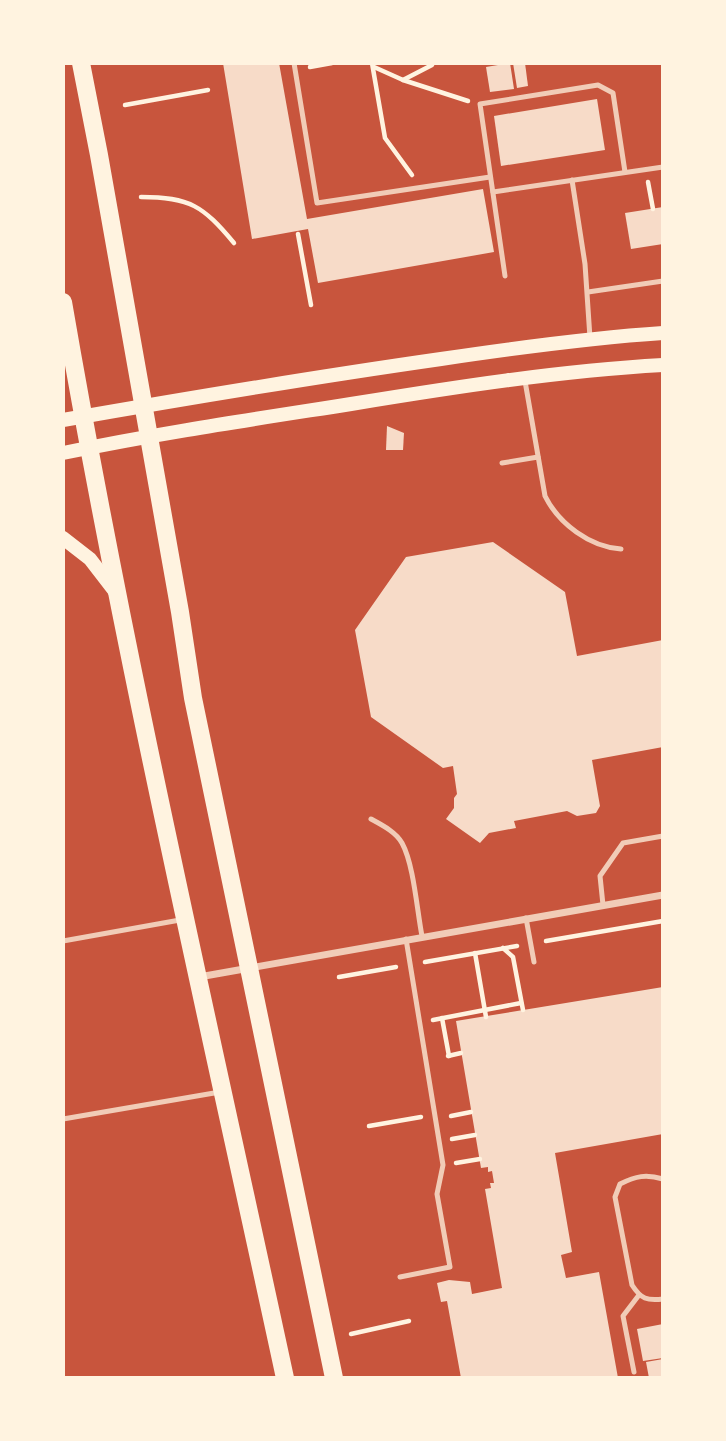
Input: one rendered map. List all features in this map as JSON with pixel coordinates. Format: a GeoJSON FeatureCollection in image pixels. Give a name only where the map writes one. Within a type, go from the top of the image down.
{"type":"FeatureCollection","features":[{"type":"Feature","properties":{"kind":"main road"},"geometry":{"type":"LineString","coordinates":[[81,63],[180,612],[193,698],[334,1378]]}},
{"type":"Feature","properties":{"kind":"main road"},"geometry":{"type":"LineString","coordinates":[[63,302],[117,594],[285,1378]]}},
{"type":"Feature","properties":{"kind":"main road"},"geometry":{"type":"LineString","coordinates":[[63,420],[394,365],[590,338],[663,333]]}},
{"type":"Feature","properties":{"kind":"main road"},"geometry":{"type":"LineString","coordinates":[[63,453],[148,436],[524,378],[592,369],[663,365]]}},
{"type":"Feature","properties":{"kind":"main road"},"geometry":{"type":"LineString","coordinates":[[63,538],[90,559],[117,594]]}},
{"type":"Feature","properties":{"kind":"street"},"geometry":{"type":"LineString","coordinates":[[84,81],[89,63]]}},
{"type":"Feature","properties":{"kind":"street"},"geometry":{"type":"LineString","coordinates":[[199,977],[663,895]]}},
{"type":"Feature","properties":{"kind":"lane"},"geometry":{"type":"LineString","coordinates":[[294,66],[317,203],[490,177]]}},
{"type":"Feature","properties":{"kind":"lane"},"geometry":{"type":"LineString","coordinates":[[505,276],[480,104],[598,85],[613,93],[625,172]]}},
{"type":"Feature","properties":{"kind":"lane"},"geometry":{"type":"LineString","coordinates":[[493,192],[663,167]]}},
{"type":"Feature","properties":{"kind":"lane"},"geometry":{"type":"LineString","coordinates":[[572,180],[588,292],[590,338]]}},
{"type":"Feature","properties":{"kind":"lane"},"geometry":{"type":"LineString","coordinates":[[588,292],[663,281]]}},
{"type":"Feature","properties":{"kind":"lane"},"geometry":{"type":"LineString","coordinates":[[524,378],[545,496],[551,509],[594,543],[621,549]]}},
{"type":"Feature","properties":{"kind":"lane"},"geometry":{"type":"LineString","coordinates":[[502,463],[538,457]]}},
{"type":"Feature","properties":{"kind":"lane"},"geometry":{"type":"LineString","coordinates":[[371,819],[401,841],[408,858],[422,936]]}},
{"type":"Feature","properties":{"kind":"lane"},"geometry":{"type":"LineString","coordinates":[[603,905],[600,876],[623,843],[663,836]]}},
{"type":"Feature","properties":{"kind":"lane"},"geometry":{"type":"LineString","coordinates":[[526,918],[534,962]]}},
{"type":"Feature","properties":{"kind":"lane"},"geometry":{"type":"LineString","coordinates":[[63,942],[186,919]]}},
{"type":"Feature","properties":{"kind":"lane"},"geometry":{"type":"LineString","coordinates":[[400,1277],[450,1267],[438,1194],[443,1166],[406,940]]}},
{"type":"Feature","properties":{"kind":"lane"},"geometry":{"type":"LineString","coordinates":[[63,1119],[224,1091]]}},
{"type":"Feature","properties":{"kind":"lane"},"geometry":{"type":"LineString","coordinates":[[663,1179],[648,1174],[632,1178],[620,1184],[615,1197],[632,1285],[639,1296],[649,1300],[663,1299]]}},
{"type":"Feature","properties":{"kind":"lane"},"geometry":{"type":"LineString","coordinates":[[634,1372],[623,1316],[639,1296]]}},
{"type":"Feature","properties":{"kind":"path"},"geometry":{"type":"LineString","coordinates":[[294,66],[332,63]]}},
{"type":"Feature","properties":{"kind":"path"},"geometry":{"type":"LineString","coordinates":[[373,65],[403,80],[480,104]]}},
{"type":"Feature","properties":{"kind":"path"},"geometry":{"type":"LineString","coordinates":[[373,65],[385,138],[421,189]]}},
{"type":"Feature","properties":{"kind":"path"},"geometry":{"type":"LineString","coordinates":[[403,80],[432,65]]}},
{"type":"Feature","properties":{"kind":"path"},"geometry":{"type":"LineString","coordinates":[[125,105],[208,90]]}},
{"type":"Feature","properties":{"kind":"path"},"geometry":{"type":"LineString","coordinates":[[646,169],[653,209]]}},
{"type":"Feature","properties":{"kind":"path"},"geometry":{"type":"LineString","coordinates":[[141,197],[170,197],[192,204],[208,214],[234,243]]}},
{"type":"Feature","properties":{"kind":"path"},"geometry":{"type":"LineString","coordinates":[[298,234],[311,304]]}},
{"type":"Feature","properties":{"kind":"path"},"geometry":{"type":"LineString","coordinates":[[338,977],[663,921]]}},
{"type":"Feature","properties":{"kind":"path"},"geometry":{"type":"LineString","coordinates":[[503,948],[513,957],[523,1010]]}},
{"type":"Feature","properties":{"kind":"path"},"geometry":{"type":"LineString","coordinates":[[475,953],[486,1017]]}},
{"type":"Feature","properties":{"kind":"path"},"geometry":{"type":"LineString","coordinates":[[419,1022],[521,1003]]}},
{"type":"Feature","properties":{"kind":"path"},"geometry":{"type":"LineString","coordinates":[[442,1018],[449,1056]]}},
{"type":"Feature","properties":{"kind":"path"},"geometry":{"type":"LineString","coordinates":[[443,1166],[480,1159]]}},
{"type":"Feature","properties":{"kind":"path"},"geometry":{"type":"LineString","coordinates":[[351,1334],[409,1321]]}},
{"type":"Feature","properties":{"kind":"building"},"geometry":{"type":"Polygon","coordinates":[[[223,63],[279,63],[307,219],[483,189],[494,252],[318,283],[308,229],[252,239],[223,63]]]}},
{"type":"Feature","properties":{"kind":"building"},"geometry":{"type":"Polygon","coordinates":[[[510,63],[514,89],[490,92],[486,67],[510,63]]]}},
{"type":"Feature","properties":{"kind":"building"},"geometry":{"type":"Polygon","coordinates":[[[513,63],[525,63],[528,86],[517,88],[513,63]]]}},
{"type":"Feature","properties":{"kind":"building"},"geometry":{"type":"Polygon","coordinates":[[[597,99],[605,150],[501,166],[494,116],[597,99]]]}},
{"type":"Feature","properties":{"kind":"building"},"geometry":{"type":"Polygon","coordinates":[[[663,207],[663,244],[631,249],[625,213],[663,207]]]}},
{"type":"Feature","properties":{"kind":"building"},"geometry":{"type":"Polygon","coordinates":[[[387,426],[404,433],[403,450],[386,450],[387,426]]]}},
{"type":"Feature","properties":{"kind":"building"},"geometry":{"type":"Polygon","coordinates":[[[493,542],[565,592],[577,656],[663,640],[663,747],[592,760],[600,806],[596,813],[577,816],[567,811],[514,821],[516,828],[489,833],[480,843],[446,819],[454,808],[457,794],[453,766],[443,768],[371,717],[355,630],[406,557],[493,542]]]}},
{"type":"Feature","properties":{"kind":"building"},"geometry":{"type":"Polygon","coordinates":[[[663,987],[663,1134],[555,1153],[572,1252],[561,1255],[566,1278],[599,1272],[618,1378],[461,1378],[447,1301],[441,1302],[437,1283],[449,1280],[470,1282],[472,1294],[502,1288],[485,1189],[491,1188],[490,1183],[494,1183],[492,1171],[488,1172],[488,1167],[481,1168],[456,1021],[663,987]]]}},
{"type":"Feature","properties":{"kind":"building"},"geometry":{"type":"Polygon","coordinates":[[[663,1324],[663,1358],[643,1361],[637,1329],[663,1324]]]}},
{"type":"Feature","properties":{"kind":"building"},"geometry":{"type":"Polygon","coordinates":[[[663,1359],[663,1378],[649,1378],[646,1362],[663,1359]]]}}]}
